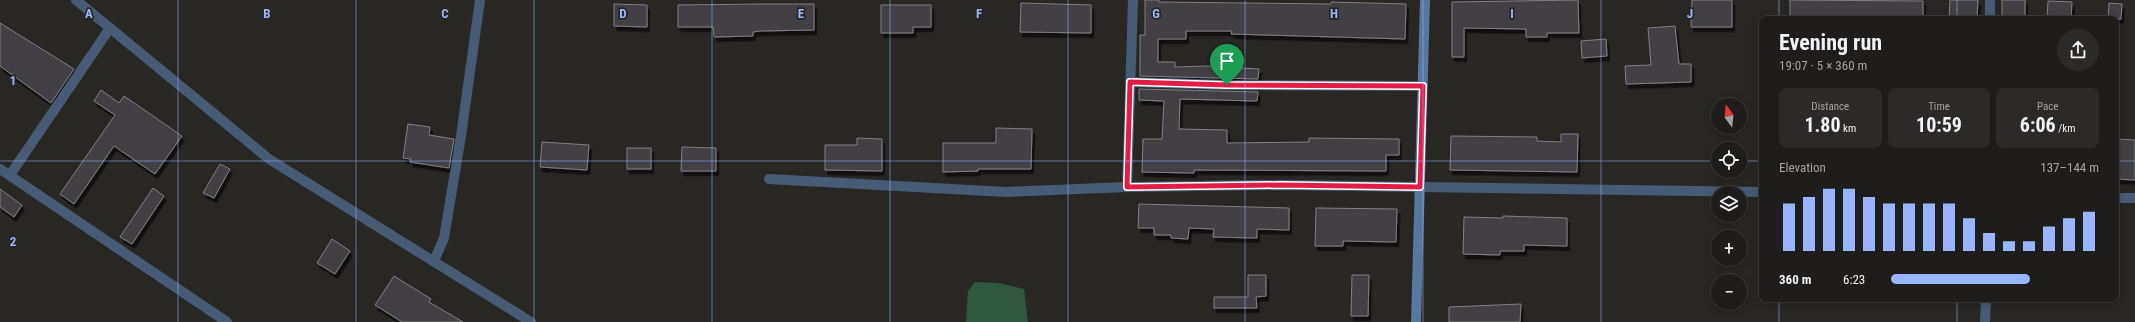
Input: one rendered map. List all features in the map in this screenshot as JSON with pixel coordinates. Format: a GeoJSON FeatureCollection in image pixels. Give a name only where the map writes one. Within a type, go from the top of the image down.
{"type":"FeatureCollection","features":[{"type":"Feature","properties":{"kind":"street"},"geometry":{"type":"LineString","coordinates":[[76,0],[270,159],[531,322]]}},
{"type":"Feature","properties":{"kind":"street"},"geometry":{"type":"LineString","coordinates":[[434,261],[444,238],[461,136],[480,0]]}},
{"type":"Feature","properties":{"kind":"street"},"geometry":{"type":"LineString","coordinates":[[1127,187],[1133,0]]}},
{"type":"Feature","properties":{"kind":"street"},"geometry":{"type":"LineString","coordinates":[[1416,322],[1425,0]]}},
{"type":"Feature","properties":{"kind":"street"},"geometry":{"type":"LineString","coordinates":[[1990,0],[1990,16]]}},
{"type":"Feature","properties":{"kind":"street"},"geometry":{"type":"LineString","coordinates":[[10,175],[110,28]]}},
{"type":"Feature","properties":{"kind":"street"},"geometry":{"type":"LineString","coordinates":[[1130,82],[1227,85],[1423,86]]}},
{"type":"Feature","properties":{"kind":"street"},"geometry":{"type":"LineString","coordinates":[[0,169],[228,322]]}},
{"type":"Feature","properties":{"kind":"street"},"geometry":{"type":"LineString","coordinates":[[769,179],[1006,192],[1127,187],[1281,185],[1759,192]]}},
{"type":"Feature","properties":{"kind":"street"},"geometry":{"type":"LineString","coordinates":[[2119,198],[2135,198]]}},
{"type":"Feature","properties":{"kind":"street"},"geometry":{"type":"LineString","coordinates":[[1985,322],[1986,302]]}},
{"type":"Feature","properties":{"kind":"green space"},"geometry":{"type":"Polygon","coordinates":[[[975,282],[998,283],[1024,289],[1028,322],[966,322],[968,291],[975,282]]]}},
{"type":"Feature","properties":{"kind":"building"},"geometry":{"type":"Polygon","coordinates":[[[1145,0],[1159,0],[1159,2],[1331,4],[1331,2],[1406,4],[1405,39],[1231,34],[1232,31],[1186,31],[1186,39],[1158,39],[1158,62],[1175,62],[1175,67],[1207,66],[1259,69],[1258,79],[1140,76],[1140,35],[1145,35],[1145,0]]]}},
{"type":"Feature","properties":{"kind":"building"},"geometry":{"type":"Polygon","coordinates":[[[1578,0],[1579,33],[1547,33],[1547,37],[1526,37],[1526,29],[1464,28],[1464,57],[1452,57],[1452,2],[1578,0]]]}},
{"type":"Feature","properties":{"kind":"building"},"geometry":{"type":"Polygon","coordinates":[[[1692,0],[1732,0],[1732,27],[1691,27],[1692,0]]]}},
{"type":"Feature","properties":{"kind":"building"},"geometry":{"type":"Polygon","coordinates":[[[1790,0],[1923,1],[1923,16],[1790,16],[1790,0]]]}},
{"type":"Feature","properties":{"kind":"building"},"geometry":{"type":"Polygon","coordinates":[[[1950,0],[1978,0],[1977,16],[1949,16],[1950,0]]]}},
{"type":"Feature","properties":{"kind":"building"},"geometry":{"type":"Polygon","coordinates":[[[2002,0],[2025,0],[2025,16],[2002,16],[2002,0]]]}},
{"type":"Feature","properties":{"kind":"building"},"geometry":{"type":"Polygon","coordinates":[[[2048,1],[2072,2],[2071,16],[2047,16],[2048,1]]]}},
{"type":"Feature","properties":{"kind":"building"},"geometry":{"type":"Polygon","coordinates":[[[1021,3],[1091,5],[1091,33],[1020,32],[1021,3]]]}},
{"type":"Feature","properties":{"kind":"building"},"geometry":{"type":"Polygon","coordinates":[[[2109,3],[2122,4],[2121,19],[2119,19],[2119,16],[2108,16],[2109,3]]]}},
{"type":"Feature","properties":{"kind":"building"},"geometry":{"type":"Polygon","coordinates":[[[614,4],[647,5],[647,27],[614,26],[614,4]]]}},
{"type":"Feature","properties":{"kind":"building"},"geometry":{"type":"Polygon","coordinates":[[[814,4],[814,30],[760,31],[753,32],[753,36],[714,37],[713,27],[678,27],[678,5],[814,4]]]}},
{"type":"Feature","properties":{"kind":"building"},"geometry":{"type":"Polygon","coordinates":[[[881,5],[931,5],[931,27],[913,27],[913,33],[881,33],[881,5]]]}},
{"type":"Feature","properties":{"kind":"building"},"geometry":{"type":"Polygon","coordinates":[[[0,23],[74,69],[51,103],[0,66],[0,23]]]}},
{"type":"Feature","properties":{"kind":"building"},"geometry":{"type":"Polygon","coordinates":[[[1675,26],[1679,64],[1691,64],[1691,82],[1626,84],[1625,66],[1651,65],[1648,28],[1675,26]]]}},
{"type":"Feature","properties":{"kind":"building"},"geometry":{"type":"Polygon","coordinates":[[[1606,39],[1607,56],[1582,58],[1581,41],[1606,39]]]}},
{"type":"Feature","properties":{"kind":"building"},"geometry":{"type":"Polygon","coordinates":[[[1139,89],[1258,92],[1257,101],[1180,99],[1179,129],[1227,130],[1227,143],[1309,142],[1309,138],[1399,139],[1399,155],[1386,155],[1386,171],[1194,170],[1194,173],[1142,172],[1143,139],[1162,139],[1164,101],[1139,100],[1139,89]]]}},
{"type":"Feature","properties":{"kind":"building"},"geometry":{"type":"Polygon","coordinates":[[[101,90],[119,103],[124,96],[182,136],[155,174],[114,146],[74,204],[60,194],[115,115],[94,101],[101,90]]]}},
{"type":"Feature","properties":{"kind":"building"},"geometry":{"type":"Polygon","coordinates":[[[408,124],[430,127],[429,135],[454,139],[449,168],[410,162],[411,159],[403,158],[408,124]]]}},
{"type":"Feature","properties":{"kind":"building"},"geometry":{"type":"Polygon","coordinates":[[[996,128],[1032,129],[1031,169],[978,169],[978,171],[943,172],[943,143],[996,143],[996,128]]]}},
{"type":"Feature","properties":{"kind":"building"},"geometry":{"type":"Polygon","coordinates":[[[1561,134],[1578,134],[1577,172],[1450,170],[1451,136],[1537,137],[1537,141],[1561,142],[1561,134]]]}},
{"type":"Feature","properties":{"kind":"building"},"geometry":{"type":"Polygon","coordinates":[[[857,138],[882,139],[882,171],[825,170],[825,145],[857,145],[857,138]]]}},
{"type":"Feature","properties":{"kind":"building"},"geometry":{"type":"Polygon","coordinates":[[[2119,139],[2135,140],[2135,180],[2119,179],[2119,139]]]}},
{"type":"Feature","properties":{"kind":"building"},"geometry":{"type":"Polygon","coordinates":[[[542,142],[589,145],[587,170],[540,167],[542,142]]]}},
{"type":"Feature","properties":{"kind":"building"},"geometry":{"type":"Polygon","coordinates":[[[682,147],[716,148],[716,171],[681,171],[682,147]]]}},
{"type":"Feature","properties":{"kind":"building"},"geometry":{"type":"Polygon","coordinates":[[[627,148],[651,148],[651,169],[627,169],[627,148]]]}},
{"type":"Feature","properties":{"kind":"building"},"geometry":{"type":"Polygon","coordinates":[[[220,164],[230,169],[214,198],[203,193],[220,164]]]}},
{"type":"Feature","properties":{"kind":"building"},"geometry":{"type":"Polygon","coordinates":[[[153,188],[164,196],[132,244],[120,237],[153,188]]]}},
{"type":"Feature","properties":{"kind":"building"},"geometry":{"type":"Polygon","coordinates":[[[0,189],[22,205],[14,217],[0,207],[0,189]]]}},
{"type":"Feature","properties":{"kind":"building"},"geometry":{"type":"Polygon","coordinates":[[[1139,204],[1289,208],[1289,230],[1257,229],[1257,238],[1213,237],[1214,229],[1189,228],[1188,239],[1171,238],[1171,235],[1154,235],[1154,228],[1138,228],[1139,204]]]}},
{"type":"Feature","properties":{"kind":"building"},"geometry":{"type":"Polygon","coordinates":[[[1316,208],[1397,209],[1396,242],[1343,241],[1343,246],[1315,246],[1316,208]]]}},
{"type":"Feature","properties":{"kind":"building"},"geometry":{"type":"Polygon","coordinates":[[[1503,216],[1567,218],[1567,246],[1524,245],[1524,251],[1500,251],[1500,255],[1463,254],[1464,217],[1503,218],[1503,216]]]}},
{"type":"Feature","properties":{"kind":"building"},"geometry":{"type":"Polygon","coordinates":[[[332,239],[350,251],[335,274],[317,263],[332,239]]]}},
{"type":"Feature","properties":{"kind":"building"},"geometry":{"type":"Polygon","coordinates":[[[1248,275],[1266,275],[1266,296],[1256,297],[1257,308],[1214,308],[1214,297],[1248,297],[1248,275]]]}},
{"type":"Feature","properties":{"kind":"building"},"geometry":{"type":"Polygon","coordinates":[[[1352,275],[1369,275],[1368,316],[1351,316],[1352,275]]]}},
{"type":"Feature","properties":{"kind":"building"},"geometry":{"type":"Polygon","coordinates":[[[394,276],[431,299],[429,302],[463,322],[402,322],[375,305],[394,276]]]}},
{"type":"Feature","properties":{"kind":"building"},"geometry":{"type":"Polygon","coordinates":[[[1521,304],[1520,322],[1449,322],[1449,307],[1521,304]]]}},
{"type":"Feature","properties":{"kind":"route"},"geometry":{"type":"LineString","coordinates":[[1130,82],[1227,85],[1336,85],[1382,87],[1423,86],[1420,187],[1281,185],[1127,187],[1130,82]]}}]}
